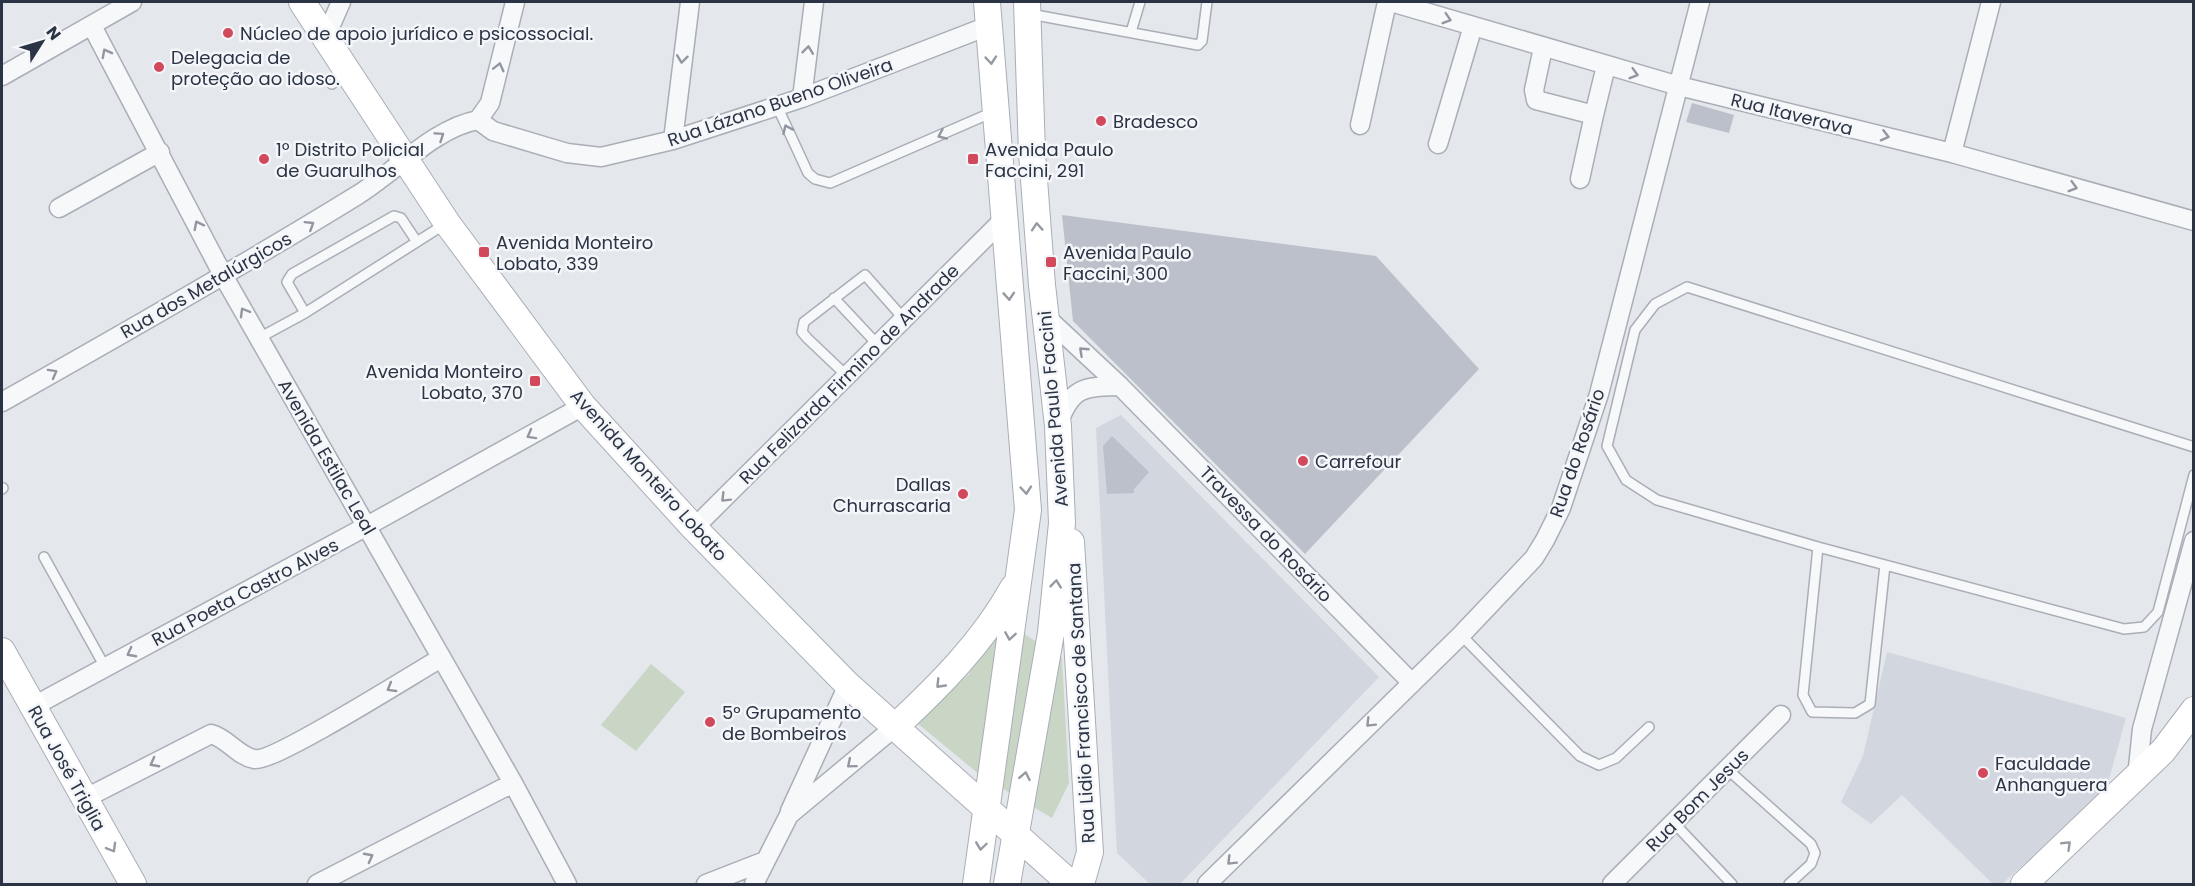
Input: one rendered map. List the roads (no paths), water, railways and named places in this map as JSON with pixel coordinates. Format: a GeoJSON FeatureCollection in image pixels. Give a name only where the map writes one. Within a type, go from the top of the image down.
{"type":"FeatureCollection","features":[{"type":"Feature","properties":{"kind":"main road","name":"Avenida Monteiro Lobato"},"geometry":{"type":"LineString","coordinates":[[302,2],[326,36],[341,78],[406,161],[447,223],[583,406],[694,528],[848,685],[1071,885]]}},
{"type":"Feature","properties":{"kind":"main road","name":"Avenida Paulo Faccini"},"geometry":{"type":"LineString","coordinates":[[1007,885],[1052,633],[1062,523],[1058,426],[1042,285],[1032,153],[1020,135],[1016,120],[1021,6]]}},
{"type":"Feature","properties":{"kind":"main road","name":"Avenida Paulo Faccini"},"geometry":{"type":"LineString","coordinates":[[976,885],[1028,510],[987,14]]}},
{"type":"Feature","properties":{"kind":"main road"},"geometry":{"type":"LineString","coordinates":[[999,157],[1009,172],[1013,187],[1023,277],[1028,282],[1042,285]]}},
{"type":"Feature","properties":{"kind":"main road","name":"Rua Lidio Francisco de Santana"},"geometry":{"type":"LineString","coordinates":[[1062,523],[1068,533],[1074,558],[1090,852],[1081,885]]}},
{"type":"Feature","properties":{"kind":"main road"},"geometry":{"type":"LineString","coordinates":[[896,726],[938,688],[966,656],[997,615],[1019,578]]}},
{"type":"Feature","properties":{"kind":"main road","name":"Rua José Triglia"},"geometry":{"type":"LineString","coordinates":[[2,651],[133,885]]}},
{"type":"Feature","properties":{"kind":"main road"},"geometry":{"type":"LineString","coordinates":[[2024,885],[2137,777],[2163,750],[2193,710]]}},
{"type":"Feature","properties":{"kind":"street"},"geometry":{"type":"LineString","coordinates":[[2,76],[132,2]]}},
{"type":"Feature","properties":{"kind":"street"},"geometry":{"type":"LineString","coordinates":[[326,36],[341,2]]}},
{"type":"Feature","properties":{"kind":"street"},"geometry":{"type":"LineString","coordinates":[[406,161],[448,130],[478,120],[490,103],[515,2]]}},
{"type":"Feature","properties":{"kind":"street"},"geometry":{"type":"LineString","coordinates":[[673,140],[690,2]]}},
{"type":"Feature","properties":{"kind":"street"},"geometry":{"type":"LineString","coordinates":[[802,98],[814,2]]}},
{"type":"Feature","properties":{"kind":"street"},"geometry":{"type":"LineString","coordinates":[[1360,125],[1389,2]]}},
{"type":"Feature","properties":{"kind":"street","name":"Rua Itaverava"},"geometry":{"type":"LineString","coordinates":[[1389,2],[1679,86],[1953,153],[2193,221]]}},
{"type":"Feature","properties":{"kind":"street","name":"Rua do Rosário"},"geometry":{"type":"LineString","coordinates":[[1207,885],[1461,635],[1534,558],[1561,508],[1599,393],[1700,2]]}},
{"type":"Feature","properties":{"kind":"street"},"geometry":{"type":"LineString","coordinates":[[1953,153],[1991,2]]}},
{"type":"Feature","properties":{"kind":"street","name":"Rua Lázano Bueno Oliveira"},"geometry":{"type":"LineString","coordinates":[[478,120],[493,131],[567,153],[601,157],[673,140],[802,98],[987,14]]}},
{"type":"Feature","properties":{"kind":"street","name":"Avenida Estilac Leal"},"geometry":{"type":"LineString","coordinates":[[92,26],[224,277],[513,783],[567,885]]}},
{"type":"Feature","properties":{"kind":"street"},"geometry":{"type":"LineString","coordinates":[[1438,144],[1473,26]]}},
{"type":"Feature","properties":{"kind":"street"},"geometry":{"type":"LineString","coordinates":[[1543,48],[1534,90],[1536,100],[1550,106],[1594,115]]}},
{"type":"Feature","properties":{"kind":"street"},"geometry":{"type":"LineString","coordinates":[[1580,179],[1606,66]]}},
{"type":"Feature","properties":{"kind":"street"},"geometry":{"type":"LineString","coordinates":[[59,208],[160,152]]}},
{"type":"Feature","properties":{"kind":"street","name":"Rua dos Metalúrgicos"},"geometry":{"type":"LineString","coordinates":[[2,402],[224,277],[375,184],[406,161]]}},
{"type":"Feature","properties":{"kind":"street","name":"Rua Felizarda Firmino de Andrade"},"geometry":{"type":"LineString","coordinates":[[694,528],[1004,219]]}},
{"type":"Feature","properties":{"kind":"street","name":"Travessa do Rosário"},"geometry":{"type":"LineString","coordinates":[[1045,316],[1120,386],[1411,682]]}},
{"type":"Feature","properties":{"kind":"street"},"geometry":{"type":"LineString","coordinates":[[1058,426],[1064,408],[1079,390],[1089,387],[1120,386]]}},
{"type":"Feature","properties":{"kind":"street","name":"Rua Poeta Castro Alves"},"geometry":{"type":"LineString","coordinates":[[32,706],[368,526],[583,406]]}},
{"type":"Feature","properties":{"kind":"street"},"geometry":{"type":"LineString","coordinates":[[2137,777],[2142,729],[2193,540]]}},
{"type":"Feature","properties":{"kind":"street"},"geometry":{"type":"LineString","coordinates":[[84,800],[211,734],[246,756],[261,759],[335,722],[441,658]]}},
{"type":"Feature","properties":{"kind":"street"},"geometry":{"type":"LineString","coordinates":[[754,885],[789,815],[848,685]]}},
{"type":"Feature","properties":{"kind":"street","name":"Rua Bom Jesus"},"geometry":{"type":"LineString","coordinates":[[1612,885],[1781,715]]}},
{"type":"Feature","properties":{"kind":"street"},"geometry":{"type":"LineString","coordinates":[[789,815],[896,726]]}},
{"type":"Feature","properties":{"kind":"street"},"geometry":{"type":"LineString","coordinates":[[2142,729],[2163,750]]}},
{"type":"Feature","properties":{"kind":"street"},"geometry":{"type":"LineString","coordinates":[[317,885],[513,783]]}},
{"type":"Feature","properties":{"kind":"street"},"geometry":{"type":"LineString","coordinates":[[706,885],[765,861]]}},
{"type":"Feature","properties":{"kind":"lane"},"geometry":{"type":"LineString","coordinates":[[1131,32],[1140,2]]}},
{"type":"Feature","properties":{"kind":"lane"},"geometry":{"type":"LineString","coordinates":[[1021,6],[1198,45],[1202,41],[1208,2]]}},
{"type":"Feature","properties":{"kind":"lane"},"geometry":{"type":"LineString","coordinates":[[777,106],[808,173],[815,179],[830,183],[995,111]]}},
{"type":"Feature","properties":{"kind":"lane"},"geometry":{"type":"LineString","coordinates":[[305,313],[287,282],[292,274],[394,216],[401,218],[417,242]]}},
{"type":"Feature","properties":{"kind":"lane"},"geometry":{"type":"LineString","coordinates":[[259,338],[305,313],[447,223]]}},
{"type":"Feature","properties":{"kind":"lane"},"geometry":{"type":"LineString","coordinates":[[847,376],[802,332],[804,322],[865,275],[904,319]]}},
{"type":"Feature","properties":{"kind":"lane"},"geometry":{"type":"LineString","coordinates":[[2193,447],[1687,287],[1655,304],[1635,330],[1607,446],[1626,480],[1657,500],[1818,547],[2124,628],[2144,627],[2158,612],[2193,475]]}},
{"type":"Feature","properties":{"kind":"lane"},"geometry":{"type":"LineString","coordinates":[[834,298],[878,345]]}},
{"type":"Feature","properties":{"kind":"lane"},"geometry":{"type":"LineString","coordinates":[[1818,547],[1803,696],[1812,712],[1855,713],[1870,704],[1885,565]]}},
{"type":"Feature","properties":{"kind":"lane"},"geometry":{"type":"LineString","coordinates":[[44,557],[105,668]]}},
{"type":"Feature","properties":{"kind":"lane"},"geometry":{"type":"LineString","coordinates":[[1461,635],[1580,756],[1599,765],[1616,758],[1649,727]]}},
{"type":"Feature","properties":{"kind":"lane"},"geometry":{"type":"LineString","coordinates":[[1727,769],[1811,844],[1815,853],[1811,864],[1790,885]]}},
{"type":"Feature","properties":{"kind":"lane"},"geometry":{"type":"LineString","coordinates":[[1674,823],[1732,885]]}},
{"type":"Feature","properties":{"kind":"place","name":"Núcleo de apoio jurídico e psicossocial."},"geometry":{"type":"Point","coordinates":[228,33]}},
{"type":"Feature","properties":{"kind":"place","name":"Delegacia de proteção ao idoso."},"geometry":{"type":"Point","coordinates":[159,67]}},
{"type":"Feature","properties":{"kind":"place","name":"Bradesco"},"geometry":{"type":"Point","coordinates":[1101,121]}},
{"type":"Feature","properties":{"kind":"place","name":"1º Distrito Policial de Guarulhos"},"geometry":{"type":"Point","coordinates":[264,159]}},
{"type":"Feature","properties":{"kind":"place","name":"Avenida Paulo Faccini, 291"},"geometry":{"type":"Point","coordinates":[973,159]}},
{"type":"Feature","properties":{"kind":"place","name":"Avenida Monteiro Lobato, 339"},"geometry":{"type":"Point","coordinates":[484,252]}},
{"type":"Feature","properties":{"kind":"place","name":"Avenida Paulo Faccini, 300"},"geometry":{"type":"Point","coordinates":[1051,262]}},
{"type":"Feature","properties":{"kind":"place","name":"Avenida Monteiro Lobato, 370"},"geometry":{"type":"Point","coordinates":[535,381]}},
{"type":"Feature","properties":{"kind":"place","name":"Carrefour"},"geometry":{"type":"Point","coordinates":[1303,461]}},
{"type":"Feature","properties":{"kind":"place","name":"Dallas Churrascaria"},"geometry":{"type":"Point","coordinates":[963,494]}},
{"type":"Feature","properties":{"kind":"place","name":"5° Grupamento de Bombeiros"},"geometry":{"type":"Point","coordinates":[710,722]}},
{"type":"Feature","properties":{"kind":"place","name":"Faculdade Anhanguera"},"geometry":{"type":"Point","coordinates":[1983,773]}}]}
